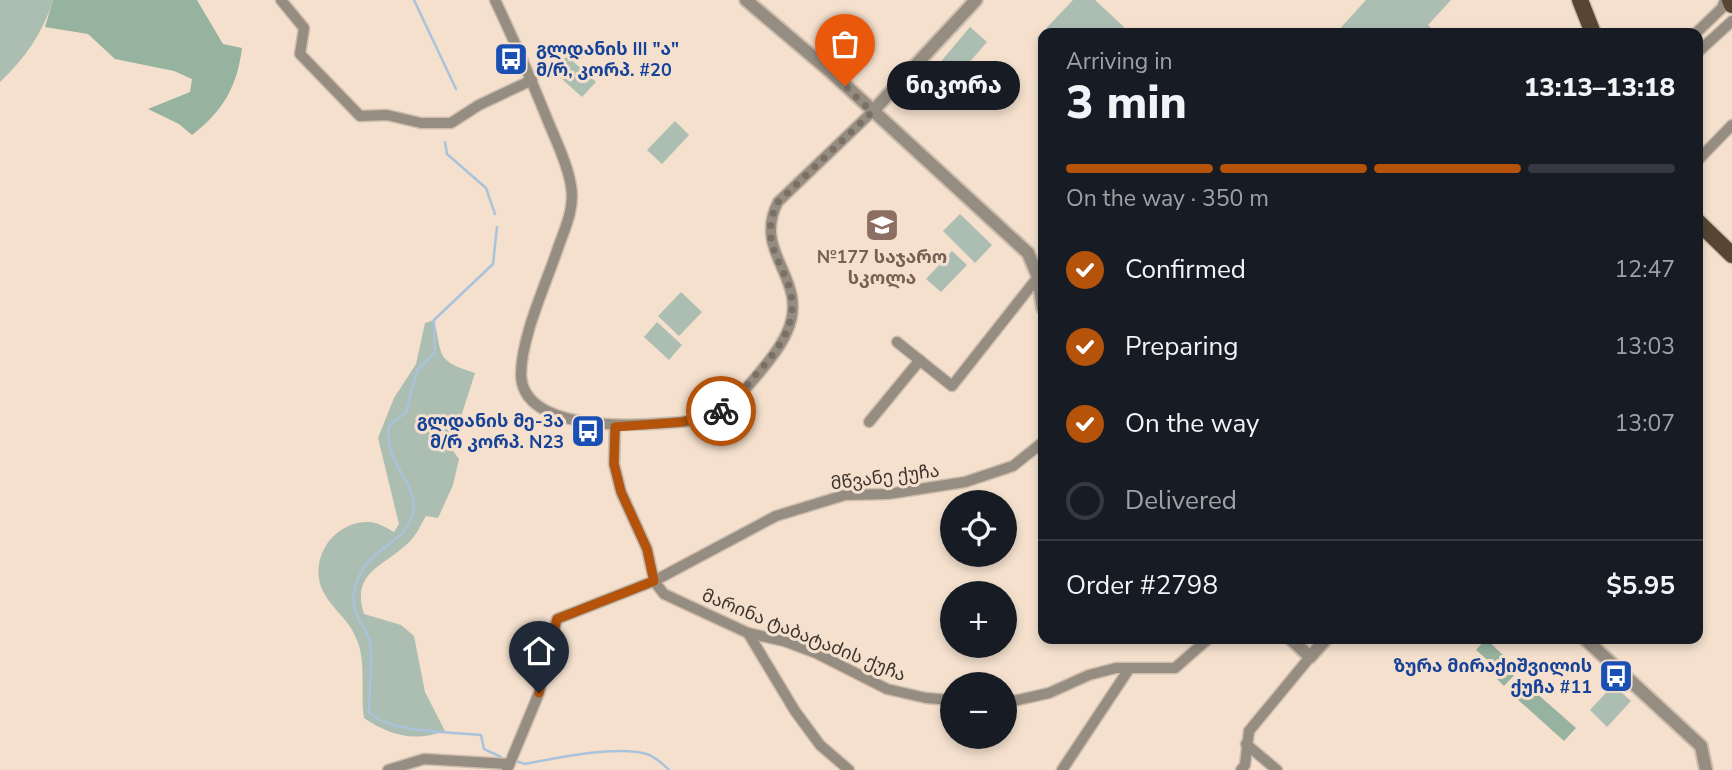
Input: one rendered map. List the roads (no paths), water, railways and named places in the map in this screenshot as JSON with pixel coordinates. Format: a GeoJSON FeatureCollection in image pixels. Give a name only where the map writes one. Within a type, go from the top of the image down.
{"type":"FeatureCollection","features":[{"type":"Feature","properties":{"kind":"main road"},"geometry":{"type":"LineString","coordinates":[[1580,0],[1591,28]]}},
{"type":"Feature","properties":{"kind":"main road"},"geometry":{"type":"LineString","coordinates":[[1728,0],[1732,5]]}},
{"type":"Feature","properties":{"kind":"main road"},"geometry":{"type":"LineString","coordinates":[[1703,233],[1732,255]]}},
{"type":"Feature","properties":{"kind":"street"},"geometry":{"type":"LineString","coordinates":[[281,0],[304,27],[300,54],[360,116],[387,115],[421,123],[451,123],[479,105],[532,80]]}},
{"type":"Feature","properties":{"kind":"street"},"geometry":{"type":"LineString","coordinates":[[495,0],[532,80],[571,187],[572,208],[524,355],[521,376],[525,392],[538,407],[552,413],[615,427],[682,422],[712,416],[725,409],[775,354],[788,332],[794,301],[769,232],[771,216],[778,202],[872,112],[976,0]]}},
{"type":"Feature","properties":{"kind":"street"},"geometry":{"type":"LineString","coordinates":[[746,0],[1028,253],[1038,277],[952,386],[897,342]]}},
{"type":"Feature","properties":{"kind":"street"},"geometry":{"type":"LineString","coordinates":[[1701,28],[1728,0]]}},
{"type":"Feature","properties":{"kind":"street"},"geometry":{"type":"LineString","coordinates":[[1703,47],[1732,21]]}},
{"type":"Feature","properties":{"kind":"street"},"geometry":{"type":"LineString","coordinates":[[1703,155],[1732,125]]}},
{"type":"Feature","properties":{"kind":"street"},"geometry":{"type":"LineString","coordinates":[[869,422],[920,360]]}},
{"type":"Feature","properties":{"kind":"street"},"geometry":{"type":"LineString","coordinates":[[615,427],[614,464],[621,492],[647,549],[654,581]]}},
{"type":"Feature","properties":{"kind":"street","name":"მწვანე ქუჩა"},"geometry":{"type":"LineString","coordinates":[[508,767],[539,693],[557,619],[654,581],[776,516],[845,495],[888,494],[965,482],[1013,466],[1038,446]]}},
{"type":"Feature","properties":{"kind":"street","name":"მარინა ტაბატაძის ქუჩა"},"geometry":{"type":"LineString","coordinates":[[654,581],[664,594],[748,633],[784,641],[816,653],[887,689],[940,699]]}},
{"type":"Feature","properties":{"kind":"street"},"geometry":{"type":"LineString","coordinates":[[748,633],[795,711],[820,745],[849,770]]}},
{"type":"Feature","properties":{"kind":"street"},"geometry":{"type":"LineString","coordinates":[[1017,700],[1049,693],[1089,675],[1116,668],[1175,668],[1202,644]]}},
{"type":"Feature","properties":{"kind":"street"},"geometry":{"type":"LineString","coordinates":[[1296,644],[1310,657]]}},
{"type":"Feature","properties":{"kind":"street"},"geometry":{"type":"LineString","coordinates":[[1241,770],[1245,765],[1249,730],[1322,644]]}},
{"type":"Feature","properties":{"kind":"street"},"geometry":{"type":"LineString","coordinates":[[1590,644],[1701,746],[1706,770]]}},
{"type":"Feature","properties":{"kind":"street"},"geometry":{"type":"LineString","coordinates":[[1062,770],[1129,669]]}},
{"type":"Feature","properties":{"kind":"street"},"geometry":{"type":"LineString","coordinates":[[1247,744],[1277,770]]}},
{"type":"Feature","properties":{"kind":"street"},"geometry":{"type":"LineString","coordinates":[[388,770],[424,760],[508,767]]}},
{"type":"Feature","properties":{"kind":"waterway"},"geometry":{"type":"LineString","coordinates":[[414,0],[456,89]]}},
{"type":"Feature","properties":{"kind":"waterway"},"geometry":{"type":"LineString","coordinates":[[445,142],[447,154],[486,188],[495,214]]}},
{"type":"Feature","properties":{"kind":"waterway"},"geometry":{"type":"LineString","coordinates":[[497,227],[493,264],[434,320],[435,353],[417,370],[406,412],[389,426],[391,452],[412,494],[412,517],[403,532],[364,567],[356,585],[354,605],[370,642],[369,712],[378,719],[405,728],[481,735],[484,749],[501,757]]}},
{"type":"Feature","properties":{"kind":"waterway"},"geometry":{"type":"LineString","coordinates":[[516,761],[525,764],[586,753],[619,751],[650,755],[669,770]]}},
{"type":"Feature","properties":{"kind":"place","name":"გლდანის III \"ა\" მ/რ, კორპ. #20"},"geometry":{"type":"Point","coordinates":[511,59]}},
{"type":"Feature","properties":{"kind":"place","name":"ნიკორა"},"geometry":{"type":"Point","coordinates":[845,86]}},
{"type":"Feature","properties":{"kind":"place","name":"№177 საჯარო სკოლა"},"geometry":{"type":"Point","coordinates":[882,225]}},
{"type":"Feature","properties":{"kind":"place","name":"გლდანის მე-3ა მ/რ კორპ. N23"},"geometry":{"type":"Point","coordinates":[588,431]}},
{"type":"Feature","properties":{"kind":"place","name":"ზურა მირაქიშვილის ქუჩა #11"},"geometry":{"type":"Point","coordinates":[1616,676]}}]}
